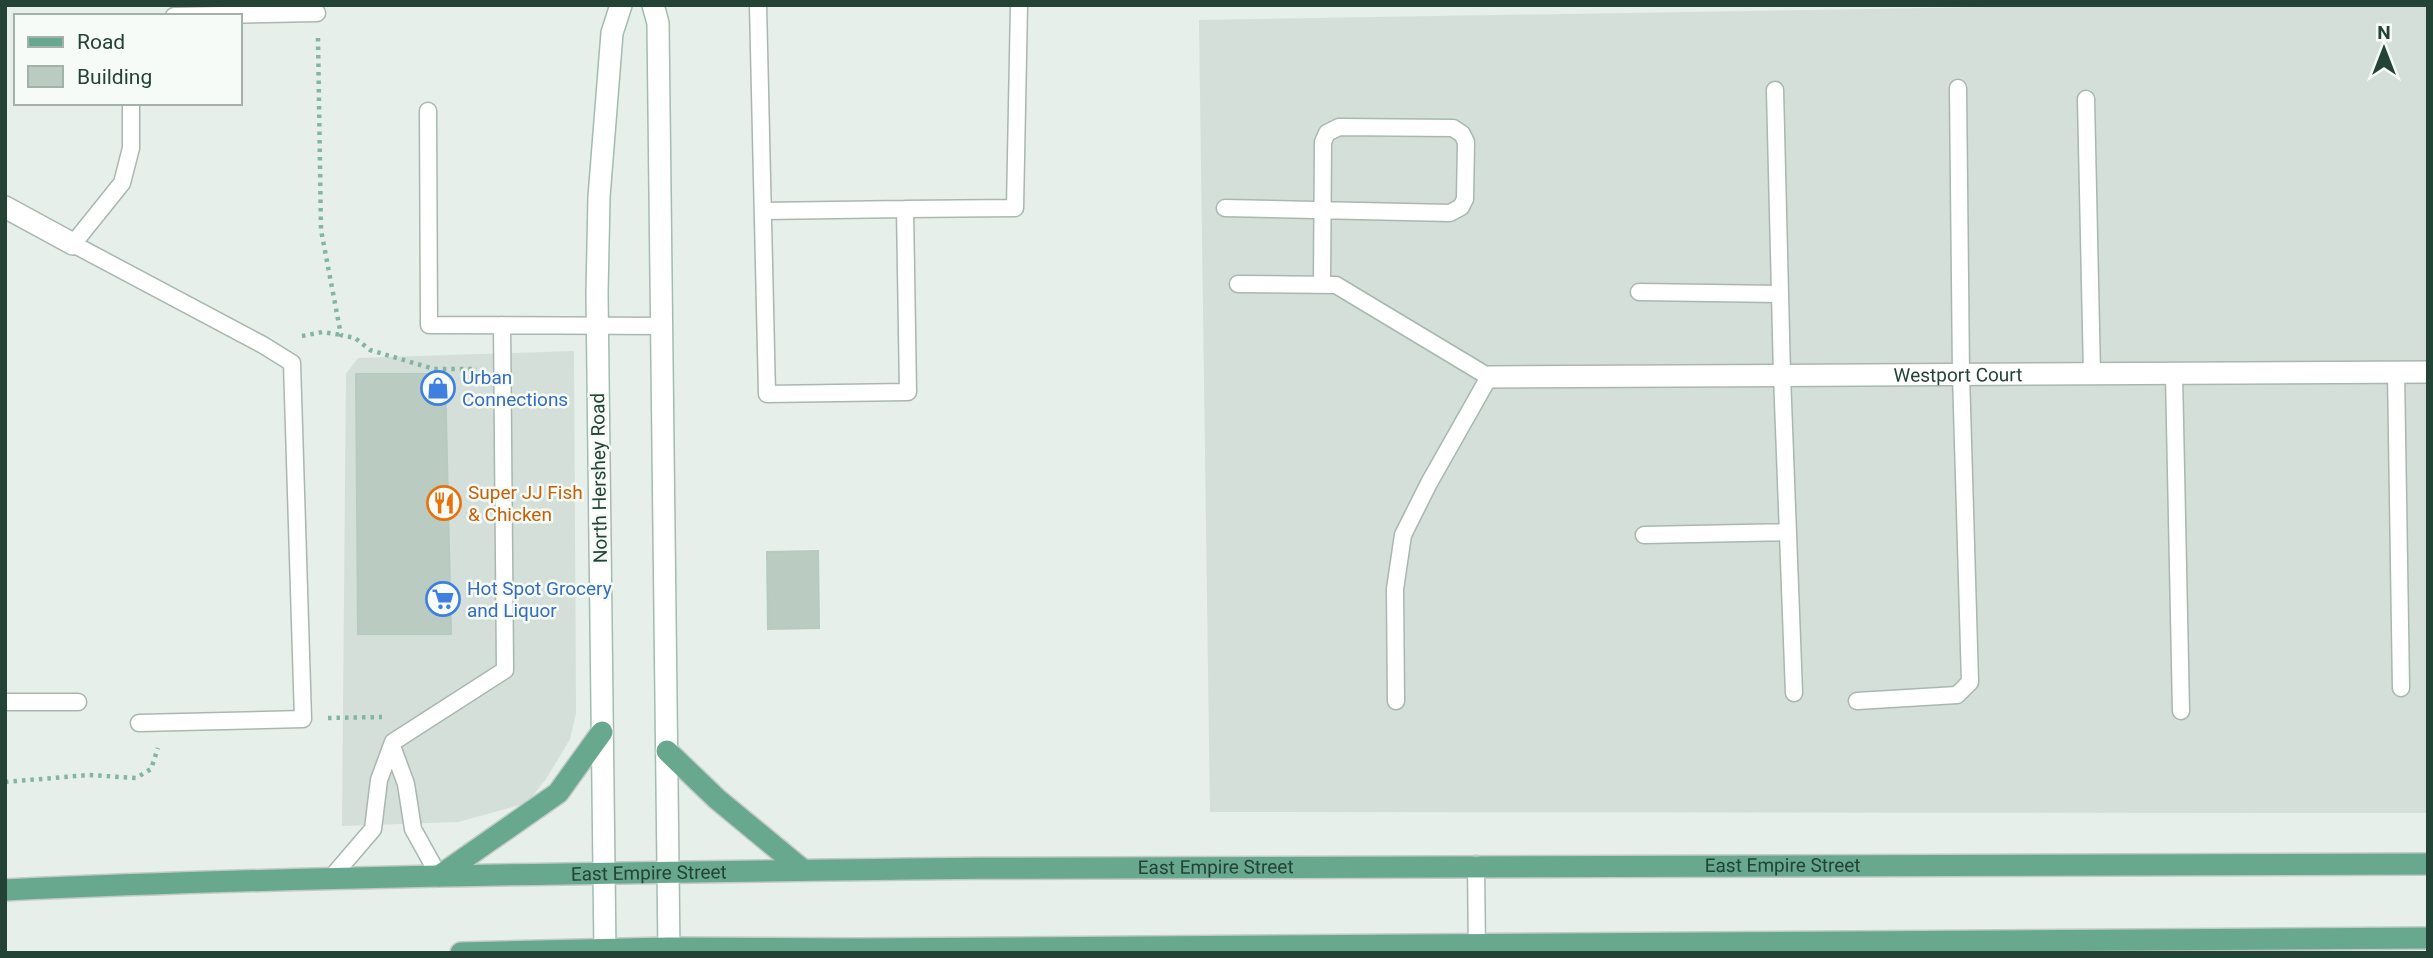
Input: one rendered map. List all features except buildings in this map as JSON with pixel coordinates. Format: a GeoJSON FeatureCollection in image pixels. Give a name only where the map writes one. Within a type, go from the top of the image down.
{"type":"FeatureCollection","features":[{"type":"Feature","properties":{"kind":"main road","name":"North Hershey Road"},"geometry":{"type":"LineString","coordinates":[[605,951],[597,326],[599,197],[612,33],[621,5]]}},
{"type":"Feature","properties":{"kind":"main road"},"geometry":{"type":"LineString","coordinates":[[653,5],[658,23],[669,951]]}},
{"type":"Feature","properties":{"kind":"main road"},"geometry":{"type":"LineString","coordinates":[[5,207],[73,244]]}},
{"type":"Feature","properties":{"kind":"main road","name":"Westport Court"},"geometry":{"type":"LineString","coordinates":[[1489,377],[2428,372]]}},
{"type":"Feature","properties":{"kind":"main road"},"geometry":{"type":"LineString","coordinates":[[439,876],[558,793],[602,732]]}},
{"type":"Feature","properties":{"kind":"main road"},"geometry":{"type":"LineString","coordinates":[[667,751],[717,799],[803,870]]}},
{"type":"Feature","properties":{"kind":"main road","name":"East Empire Street"},"geometry":{"type":"LineString","coordinates":[[5,890],[331,878],[803,870],[1476,864],[2428,864]]}},
{"type":"Feature","properties":{"kind":"main road"},"geometry":{"type":"LineString","coordinates":[[461,953],[1477,948],[2428,937]]}},
{"type":"Feature","properties":{"kind":"lane"},"geometry":{"type":"LineString","coordinates":[[758,5],[767,394],[908,392],[905,209]]}},
{"type":"Feature","properties":{"kind":"lane"},"geometry":{"type":"LineString","coordinates":[[763,211],[1015,208],[1019,5]]}},
{"type":"Feature","properties":{"kind":"lane"},"geometry":{"type":"LineString","coordinates":[[242,15],[317,13]]}},
{"type":"Feature","properties":{"kind":"lane"},"geometry":{"type":"LineString","coordinates":[[1857,701],[1957,695],[1969,682],[1961,374],[1958,88]]}},
{"type":"Feature","properties":{"kind":"lane"},"geometry":{"type":"LineString","coordinates":[[1775,90],[1794,693]]}},
{"type":"Feature","properties":{"kind":"lane"},"geometry":{"type":"LineString","coordinates":[[2087,99],[2092,374]]}},
{"type":"Feature","properties":{"kind":"lane"},"geometry":{"type":"LineString","coordinates":[[131,105],[131,148],[122,183],[73,244],[292,363],[303,719],[139,723]]}},
{"type":"Feature","properties":{"kind":"lane"},"geometry":{"type":"LineString","coordinates":[[428,111],[429,325],[662,326]]}},
{"type":"Feature","properties":{"kind":"lane"},"geometry":{"type":"LineString","coordinates":[[1225,208],[1322,209],[1450,212],[1461,207],[1465,199],[1466,142],[1462,134],[1453,128],[1339,127],[1326,132],[1323,142],[1322,209],[1322,284]]}},
{"type":"Feature","properties":{"kind":"lane"},"geometry":{"type":"LineString","coordinates":[[1238,284],[1336,285],[1489,377],[1403,535],[1395,589],[1396,701]]}},
{"type":"Feature","properties":{"kind":"lane"},"geometry":{"type":"LineString","coordinates":[[1639,292],[1780,294]]}},
{"type":"Feature","properties":{"kind":"lane"},"geometry":{"type":"LineString","coordinates":[[331,878],[373,829],[379,780],[393,742],[505,670],[502,325]]}},
{"type":"Feature","properties":{"kind":"lane"},"geometry":{"type":"LineString","coordinates":[[2396,372],[2400,688]]}},
{"type":"Feature","properties":{"kind":"lane"},"geometry":{"type":"LineString","coordinates":[[2174,374],[2180,711]]}},
{"type":"Feature","properties":{"kind":"lane"},"geometry":{"type":"LineString","coordinates":[[1644,535],[1788,532]]}},
{"type":"Feature","properties":{"kind":"lane"},"geometry":{"type":"LineString","coordinates":[[5,702],[78,702]]}},
{"type":"Feature","properties":{"kind":"lane"},"geometry":{"type":"LineString","coordinates":[[392,746],[406,784],[413,830],[439,876]]}},
{"type":"Feature","properties":{"kind":"lane"},"geometry":{"type":"LineString","coordinates":[[1476,864],[1477,948]]}},
{"type":"Feature","properties":{"kind":"path"},"geometry":{"type":"LineString","coordinates":[[317,13],[321,230],[341,335]]}},
{"type":"Feature","properties":{"kind":"path"},"geometry":{"type":"LineString","coordinates":[[323,331],[355,338],[370,350],[434,369],[502,368]]}},
{"type":"Feature","properties":{"kind":"path"},"geometry":{"type":"LineString","coordinates":[[303,719],[434,716]]}},
{"type":"Feature","properties":{"kind":"path"},"geometry":{"type":"LineString","coordinates":[[5,782],[89,775],[136,778],[150,769],[168,722]]}},
{"type":"Feature","properties":{"kind":"shaded area"},"geometry":{"type":"Polygon","coordinates":[[[2108,5],[2428,5],[2428,813],[1210,812],[1199,20],[2108,5]]]}},
{"type":"Feature","properties":{"kind":"shaded area"},"geometry":{"type":"Polygon","coordinates":[[[574,351],[576,713],[570,739],[546,779],[527,803],[458,822],[342,826],[346,374],[358,358],[574,351]]]}},
{"type":"Feature","properties":{"kind":"place","name":"Urban Connections"},"geometry":{"type":"Point","coordinates":[438,388]}},
{"type":"Feature","properties":{"kind":"place","name":"Super JJ Fish & Chicken"},"geometry":{"type":"Point","coordinates":[444,503]}},
{"type":"Feature","properties":{"kind":"place","name":"Hot Spot Grocery and Liquor"},"geometry":{"type":"Point","coordinates":[443,599]}}]}
